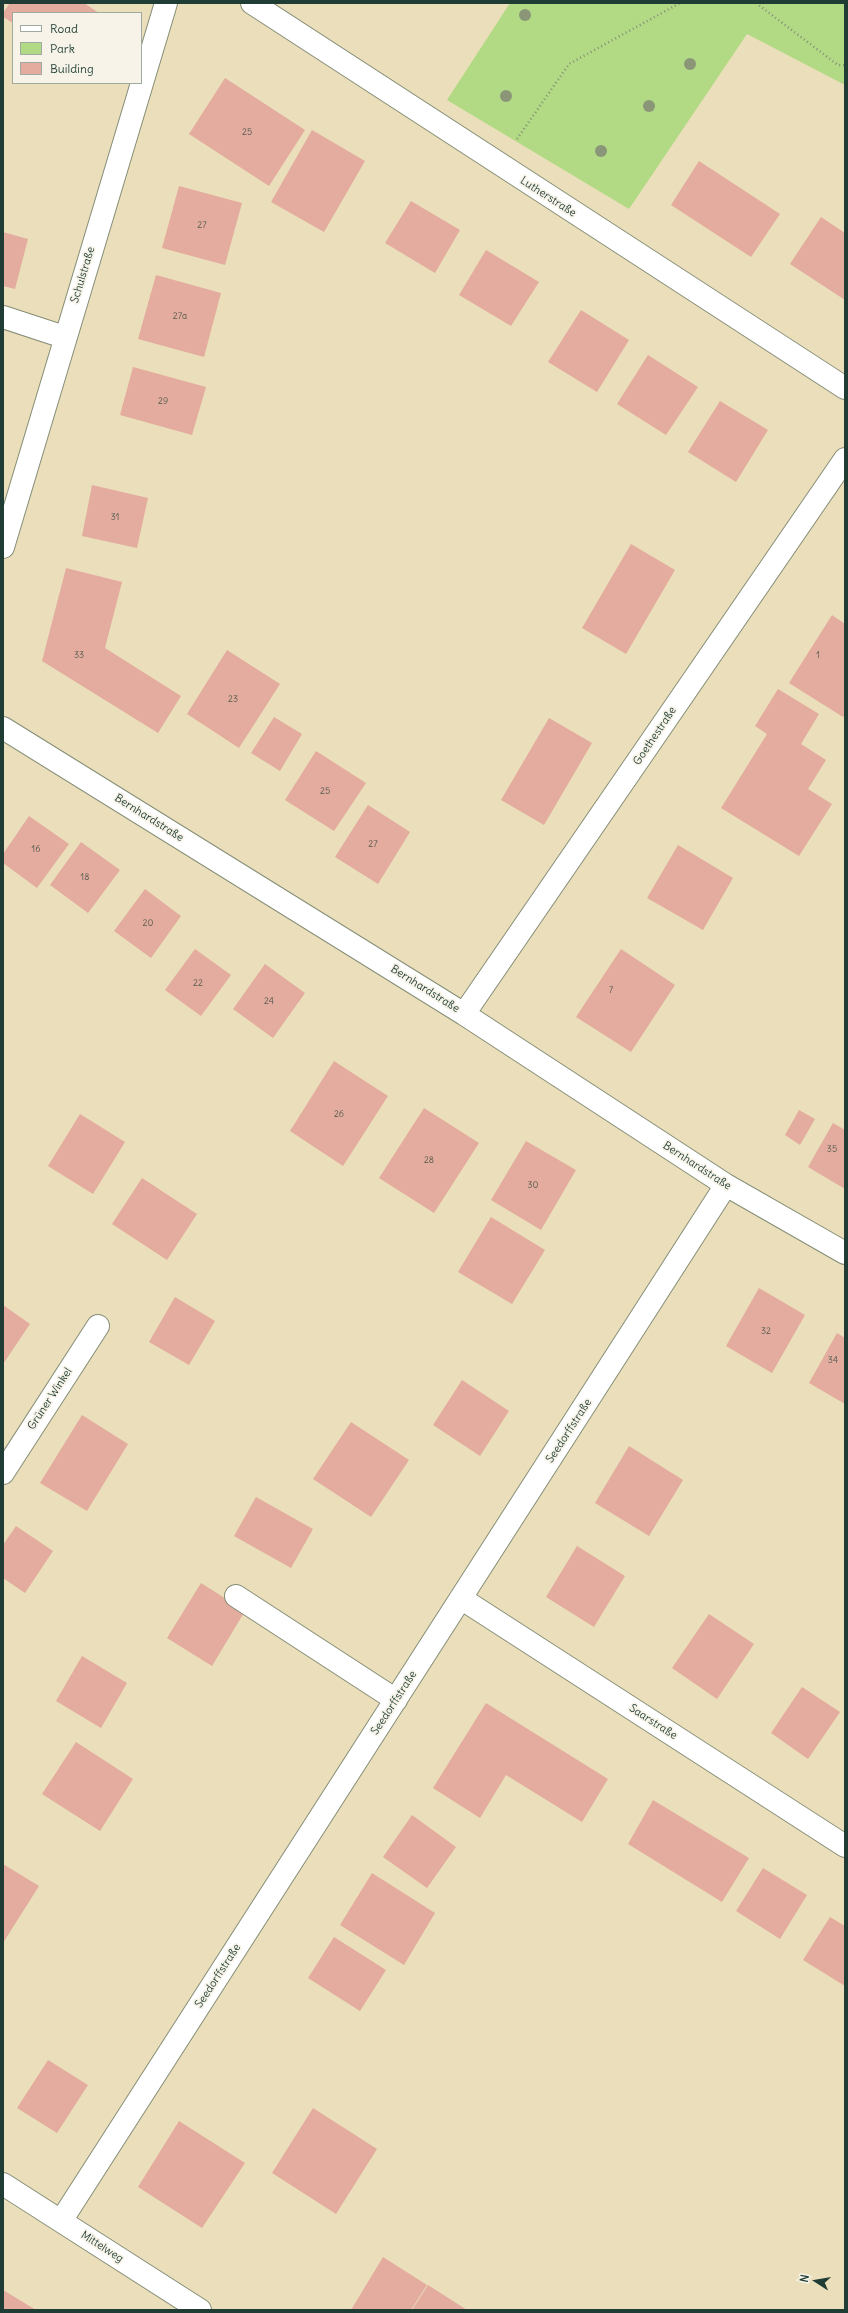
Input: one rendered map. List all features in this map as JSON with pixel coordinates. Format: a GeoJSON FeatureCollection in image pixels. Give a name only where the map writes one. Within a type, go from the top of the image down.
{"type":"FeatureCollection","features":[{"type":"Feature","properties":{"kind":"street","name":"Schulstraße"},"geometry":{"type":"LineString","coordinates":[[142,82],[166,3]]}},
{"type":"Feature","properties":{"kind":"street","name":"Lutherstraße"},"geometry":{"type":"LineString","coordinates":[[252,3],[499,165],[845,388]]}},
{"type":"Feature","properties":{"kind":"street","name":"Schulstraße"},"geometry":{"type":"LineString","coordinates":[[3,547],[64,337],[141,84]]}},
{"type":"Feature","properties":{"kind":"street"},"geometry":{"type":"LineString","coordinates":[[3,317],[64,337]]}},
{"type":"Feature","properties":{"kind":"street","name":"Goethestraße"},"geometry":{"type":"LineString","coordinates":[[464,1014],[845,459]]}},
{"type":"Feature","properties":{"kind":"street","name":"Bernhardstraße"},"geometry":{"type":"LineString","coordinates":[[3,728],[464,1014],[726,1185],[845,1253]]}},
{"type":"Feature","properties":{"kind":"street","name":"Seedorffstraße"},"geometry":{"type":"LineString","coordinates":[[61,2221],[462,1599],[726,1185]]}},
{"type":"Feature","properties":{"kind":"street","name":"Grüner Winkel"},"geometry":{"type":"LineString","coordinates":[[3,1473],[98,1326]]}},
{"type":"Feature","properties":{"kind":"street"},"geometry":{"type":"LineString","coordinates":[[236,1596],[396,1700]]}},
{"type":"Feature","properties":{"kind":"street","name":"Saarstraße"},"geometry":{"type":"LineString","coordinates":[[462,1599],[845,1846]]}},
{"type":"Feature","properties":{"kind":"street","name":"Mittelweg"},"geometry":{"type":"LineString","coordinates":[[3,2184],[200,2310]]}},
{"type":"Feature","properties":{"kind":"path"},"geometry":{"type":"LineString","coordinates":[[499,165],[568,64],[680,3]]}},
{"type":"Feature","properties":{"kind":"path"},"geometry":{"type":"LineString","coordinates":[[756,3],[838,64],[845,65]]}},
{"type":"Feature","properties":{"kind":"green space"},"geometry":{"type":"Polygon","coordinates":[[[510,3],[845,3],[845,85],[747,34],[629,209],[447,100],[510,3]]]}},
{"type":"Feature","properties":{"kind":"building"},"geometry":{"type":"Polygon","coordinates":[[[10,3],[84,3],[98,12],[12,12],[12,22],[3,17],[3,13],[10,3]]]}},
{"type":"Feature","properties":{"kind":"building"},"geometry":{"type":"Polygon","coordinates":[[[225,78],[305,130],[269,186],[189,134],[225,78]]]}},
{"type":"Feature","properties":{"kind":"building"},"geometry":{"type":"Polygon","coordinates":[[[312,130],[365,161],[324,232],[271,202],[312,130]]]}},
{"type":"Feature","properties":{"kind":"building"},"geometry":{"type":"Polygon","coordinates":[[[699,161],[780,214],[751,257],[671,205],[699,161]]]}},
{"type":"Feature","properties":{"kind":"building"},"geometry":{"type":"Polygon","coordinates":[[[179,186],[242,203],[225,265],[162,248],[179,186]]]}},
{"type":"Feature","properties":{"kind":"building"},"geometry":{"type":"Polygon","coordinates":[[[411,201],[460,230],[435,273],[385,243],[411,201]]]}},
{"type":"Feature","properties":{"kind":"building"},"geometry":{"type":"Polygon","coordinates":[[[821,217],[845,233],[845,300],[790,264],[821,217]]]}},
{"type":"Feature","properties":{"kind":"building"},"geometry":{"type":"Polygon","coordinates":[[[3,232],[28,239],[15,289],[3,286],[3,232]]]}},
{"type":"Feature","properties":{"kind":"building"},"geometry":{"type":"Polygon","coordinates":[[[486,250],[539,282],[511,326],[459,295],[486,250]]]}},
{"type":"Feature","properties":{"kind":"building"},"geometry":{"type":"Polygon","coordinates":[[[156,275],[221,293],[204,357],[138,339],[156,275]]]}},
{"type":"Feature","properties":{"kind":"building"},"geometry":{"type":"Polygon","coordinates":[[[581,310],[629,340],[597,392],[548,362],[581,310]]]}},
{"type":"Feature","properties":{"kind":"building"},"geometry":{"type":"Polygon","coordinates":[[[648,355],[698,387],[666,435],[617,404],[648,355]]]}},
{"type":"Feature","properties":{"kind":"building"},"geometry":{"type":"Polygon","coordinates":[[[133,367],[206,387],[192,435],[120,415],[133,367]]]}},
{"type":"Feature","properties":{"kind":"building"},"geometry":{"type":"Polygon","coordinates":[[[720,401],[768,430],[736,482],[688,452],[720,401]]]}},
{"type":"Feature","properties":{"kind":"building"},"geometry":{"type":"Polygon","coordinates":[[[92,485],[148,498],[137,548],[82,536],[92,485]]]}},
{"type":"Feature","properties":{"kind":"building"},"geometry":{"type":"Polygon","coordinates":[[[631,544],[675,570],[626,654],[582,628],[631,544]]]}},
{"type":"Feature","properties":{"kind":"building"},"geometry":{"type":"Polygon","coordinates":[[[66,568],[122,582],[105,648],[181,696],[158,733],[42,661],[66,568]]]}},
{"type":"Feature","properties":{"kind":"building"},"geometry":{"type":"Polygon","coordinates":[[[832,615],[845,624],[845,714],[843,717],[789,683],[832,615]]]}},
{"type":"Feature","properties":{"kind":"building"},"geometry":{"type":"Polygon","coordinates":[[[227,650],[280,684],[239,748],[187,714],[227,650]]]}},
{"type":"Feature","properties":{"kind":"building"},"geometry":{"type":"Polygon","coordinates":[[[778,689],[819,714],[801,744],[826,760],[808,789],[832,804],[799,856],[721,808],[767,734],[755,726],[778,689]]]}},
{"type":"Feature","properties":{"kind":"building"},"geometry":{"type":"Polygon","coordinates":[[[274,717],[302,734],[280,771],[251,753],[274,717]]]}},
{"type":"Feature","properties":{"kind":"building"},"geometry":{"type":"Polygon","coordinates":[[[549,718],[592,743],[544,825],[501,800],[549,718]]]}},
{"type":"Feature","properties":{"kind":"building"},"geometry":{"type":"Polygon","coordinates":[[[316,751],[366,783],[334,831],[285,800],[316,751]]]}},
{"type":"Feature","properties":{"kind":"building"},"geometry":{"type":"Polygon","coordinates":[[[368,805],[410,832],[378,884],[335,857],[368,805]]]}},
{"type":"Feature","properties":{"kind":"building"},"geometry":{"type":"Polygon","coordinates":[[[29,816],[69,844],[37,888],[3,863],[3,854],[29,816]]]}},
{"type":"Feature","properties":{"kind":"building"},"geometry":{"type":"Polygon","coordinates":[[[81,842],[120,870],[88,913],[50,885],[81,842]]]}},
{"type":"Feature","properties":{"kind":"building"},"geometry":{"type":"Polygon","coordinates":[[[678,845],[733,878],[703,930],[647,898],[678,845]]]}},
{"type":"Feature","properties":{"kind":"building"},"geometry":{"type":"Polygon","coordinates":[[[145,889],[181,916],[151,958],[114,931],[145,889]]]}},
{"type":"Feature","properties":{"kind":"building"},"geometry":{"type":"Polygon","coordinates":[[[195,949],[231,975],[201,1016],[165,990],[195,949]]]}},
{"type":"Feature","properties":{"kind":"building"},"geometry":{"type":"Polygon","coordinates":[[[621,949],[675,985],[631,1052],[576,1017],[621,949]]]}},
{"type":"Feature","properties":{"kind":"building"},"geometry":{"type":"Polygon","coordinates":[[[265,964],[305,993],[273,1038],[233,1009],[265,964]]]}},
{"type":"Feature","properties":{"kind":"building"},"geometry":{"type":"Polygon","coordinates":[[[334,1061],[388,1096],[343,1166],[290,1131],[334,1061]]]}},
{"type":"Feature","properties":{"kind":"building"},"geometry":{"type":"Polygon","coordinates":[[[424,1108],[479,1143],[434,1213],[379,1178],[424,1108]]]}},
{"type":"Feature","properties":{"kind":"building"},"geometry":{"type":"Polygon","coordinates":[[[799,1110],[815,1119],[800,1145],[785,1135],[799,1110]]]}},
{"type":"Feature","properties":{"kind":"building"},"geometry":{"type":"Polygon","coordinates":[[[80,1114],[125,1142],[93,1194],[48,1166],[80,1114]]]}},
{"type":"Feature","properties":{"kind":"building"},"geometry":{"type":"Polygon","coordinates":[[[833,1123],[845,1130],[845,1189],[808,1167],[833,1123]]]}},
{"type":"Feature","properties":{"kind":"building"},"geometry":{"type":"Polygon","coordinates":[[[526,1141],[576,1170],[541,1230],[491,1200],[526,1141]]]}},
{"type":"Feature","properties":{"kind":"building"},"geometry":{"type":"Polygon","coordinates":[[[142,1178],[197,1214],[167,1260],[112,1224],[142,1178]]]}},
{"type":"Feature","properties":{"kind":"building"},"geometry":{"type":"Polygon","coordinates":[[[491,1217],[545,1250],[512,1304],[458,1272],[491,1217]]]}},
{"type":"Feature","properties":{"kind":"building"},"geometry":{"type":"Polygon","coordinates":[[[759,1288],[805,1315],[772,1373],[726,1346],[759,1288]]]}},
{"type":"Feature","properties":{"kind":"building"},"geometry":{"type":"Polygon","coordinates":[[[175,1297],[215,1321],[189,1365],[149,1342],[175,1297]]]}},
{"type":"Feature","properties":{"kind":"building"},"geometry":{"type":"Polygon","coordinates":[[[3,1305],[30,1324],[3,1364],[3,1305]]]}},
{"type":"Feature","properties":{"kind":"building"},"geometry":{"type":"Polygon","coordinates":[[[837,1333],[845,1338],[845,1404],[809,1383],[837,1333]]]}},
{"type":"Feature","properties":{"kind":"building"},"geometry":{"type":"Polygon","coordinates":[[[462,1380],[509,1411],[480,1456],[433,1425],[462,1380]]]}},
{"type":"Feature","properties":{"kind":"building"},"geometry":{"type":"Polygon","coordinates":[[[82,1415],[128,1444],[87,1511],[40,1483],[82,1415]]]}},
{"type":"Feature","properties":{"kind":"building"},"geometry":{"type":"Polygon","coordinates":[[[351,1422],[409,1460],[371,1517],[313,1479],[351,1422]]]}},
{"type":"Feature","properties":{"kind":"building"},"geometry":{"type":"Polygon","coordinates":[[[629,1446],[683,1480],[649,1536],[595,1503],[629,1446]]]}},
{"type":"Feature","properties":{"kind":"building"},"geometry":{"type":"Polygon","coordinates":[[[256,1497],[313,1529],[291,1568],[234,1536],[256,1497]]]}},
{"type":"Feature","properties":{"kind":"building"},"geometry":{"type":"Polygon","coordinates":[[[16,1526],[53,1551],[25,1593],[3,1578],[3,1545],[16,1526]]]}},
{"type":"Feature","properties":{"kind":"building"},"geometry":{"type":"Polygon","coordinates":[[[577,1546],[625,1576],[594,1627],[546,1597],[577,1546]]]}},
{"type":"Feature","properties":{"kind":"building"},"geometry":{"type":"Polygon","coordinates":[[[201,1583],[245,1611],[212,1666],[167,1638],[201,1583]]]}},
{"type":"Feature","properties":{"kind":"building"},"geometry":{"type":"Polygon","coordinates":[[[709,1614],[754,1644],[717,1699],[672,1668],[709,1614]]]}},
{"type":"Feature","properties":{"kind":"building"},"geometry":{"type":"Polygon","coordinates":[[[82,1656],[127,1683],[101,1728],[56,1701],[82,1656]]]}},
{"type":"Feature","properties":{"kind":"building"},"geometry":{"type":"Polygon","coordinates":[[[802,1687],[840,1712],[808,1759],[771,1733],[802,1687]]]}},
{"type":"Feature","properties":{"kind":"building"},"geometry":{"type":"Polygon","coordinates":[[[486,1703],[608,1779],[582,1822],[506,1775],[480,1818],[433,1788],[486,1703]]]}},
{"type":"Feature","properties":{"kind":"building"},"geometry":{"type":"Polygon","coordinates":[[[76,1742],[133,1779],[100,1831],[42,1794],[76,1742]]]}},
{"type":"Feature","properties":{"kind":"building"},"geometry":{"type":"Polygon","coordinates":[[[653,1800],[749,1858],[722,1902],[628,1844],[653,1800]]]}},
{"type":"Feature","properties":{"kind":"building"},"geometry":{"type":"Polygon","coordinates":[[[412,1815],[456,1847],[427,1888],[383,1857],[412,1815]]]}},
{"type":"Feature","properties":{"kind":"building"},"geometry":{"type":"Polygon","coordinates":[[[3,1864],[39,1886],[3,1943],[3,1864]]]}},
{"type":"Feature","properties":{"kind":"building"},"geometry":{"type":"Polygon","coordinates":[[[763,1868],[807,1895],[780,1939],[736,1911],[763,1868]]]}},
{"type":"Feature","properties":{"kind":"building"},"geometry":{"type":"Polygon","coordinates":[[[372,1873],[435,1913],[404,1965],[340,1925],[372,1873]]]}},
{"type":"Feature","properties":{"kind":"building"},"geometry":{"type":"Polygon","coordinates":[[[830,1917],[845,1926],[845,1986],[803,1960],[830,1917]]]}},
{"type":"Feature","properties":{"kind":"building"},"geometry":{"type":"Polygon","coordinates":[[[334,1937],[386,1970],[360,2011],[308,1978],[334,1937]]]}},
{"type":"Feature","properties":{"kind":"building"},"geometry":{"type":"Polygon","coordinates":[[[48,2060],[88,2085],[57,2133],[17,2108],[48,2060]]]}},
{"type":"Feature","properties":{"kind":"building"},"geometry":{"type":"Polygon","coordinates":[[[313,2108],[377,2149],[336,2214],[272,2173],[313,2108]]]}},
{"type":"Feature","properties":{"kind":"building"},"geometry":{"type":"Polygon","coordinates":[[[179,2121],[245,2163],[202,2228],[138,2187],[179,2121]]]}},
{"type":"Feature","properties":{"kind":"building"},"geometry":{"type":"Polygon","coordinates":[[[383,2257],[427,2285],[411,2310],[351,2310],[383,2257]]]}},
{"type":"Feature","properties":{"kind":"building"},"geometry":{"type":"Polygon","coordinates":[[[428,2285],[467,2310],[412,2310],[428,2285]]]}},
{"type":"Feature","properties":{"kind":"building"},"geometry":{"type":"Polygon","coordinates":[[[3,2290],[36,2310],[3,2310],[3,2290]]]}}]}
